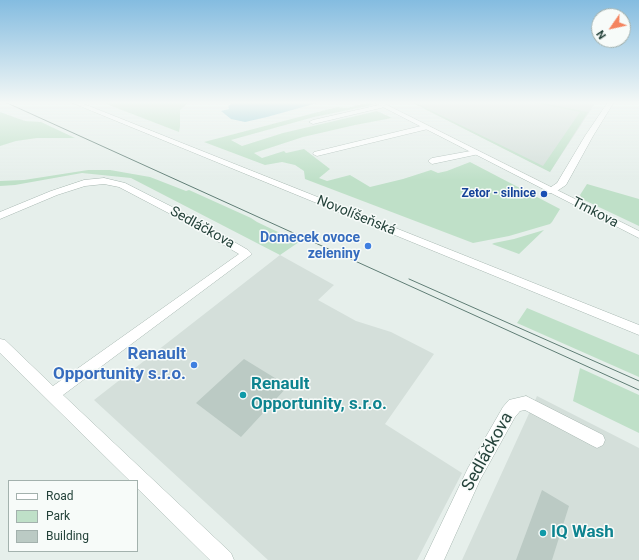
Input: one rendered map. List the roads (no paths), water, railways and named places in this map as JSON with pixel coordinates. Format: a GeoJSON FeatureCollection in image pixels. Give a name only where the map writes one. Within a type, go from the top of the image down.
{"type":"FeatureCollection","features":[{"type":"Feature","properties":{"kind":"street","name":"Novolíšeňská"},"geometry":{"type":"LineString","coordinates":[[138,128],[639,330]]}},
{"type":"Feature","properties":{"kind":"street"},"geometry":{"type":"LineString","coordinates":[[317,154],[420,128]]}},
{"type":"Feature","properties":{"kind":"street","name":"Trnkova"},"geometry":{"type":"LineString","coordinates":[[427,128],[639,234]]}},
{"type":"Feature","properties":{"kind":"street","name":"Trnkova"},"geometry":{"type":"LineString","coordinates":[[551,191],[561,185],[593,128]]}},
{"type":"Feature","properties":{"kind":"street"},"geometry":{"type":"LineString","coordinates":[[432,161],[476,152]]}},
{"type":"Feature","properties":{"kind":"street","name":"Sedláčkova"},"geometry":{"type":"LineString","coordinates":[[0,216],[66,189],[88,182],[106,181],[122,186],[182,216],[246,254],[52,395]]}},
{"type":"Feature","properties":{"kind":"street"},"geometry":{"type":"LineString","coordinates":[[0,344],[224,560]]}},
{"type":"Feature","properties":{"kind":"street","name":"Sedláčkova"},"geometry":{"type":"LineString","coordinates":[[434,560],[470,482],[511,408],[520,403],[526,403],[597,440]]}},
{"type":"Feature","properties":{"kind":"tram line"},"geometry":{"type":"LineString","coordinates":[[63,128],[639,390]]}},
{"type":"Feature","properties":{"kind":"tram line"},"geometry":{"type":"LineString","coordinates":[[409,279],[639,381]]}},
{"type":"Feature","properties":{"kind":"place","name":"Zetor - silnice"},"geometry":{"type":"Point","coordinates":[544,194]}},
{"type":"Feature","properties":{"kind":"place","name":"Domecek ovoce zeleniny"},"geometry":{"type":"Point","coordinates":[368,246]}},
{"type":"Feature","properties":{"kind":"place","name":"Renault Opportunity s.r.o."},"geometry":{"type":"Point","coordinates":[194,365]}},
{"type":"Feature","properties":{"kind":"place","name":"Renault Opportunity, s.r.o."},"geometry":{"type":"Point","coordinates":[243,395]}},
{"type":"Feature","properties":{"kind":"place","name":"IQ Wash"},"geometry":{"type":"Point","coordinates":[543,533]}}]}
